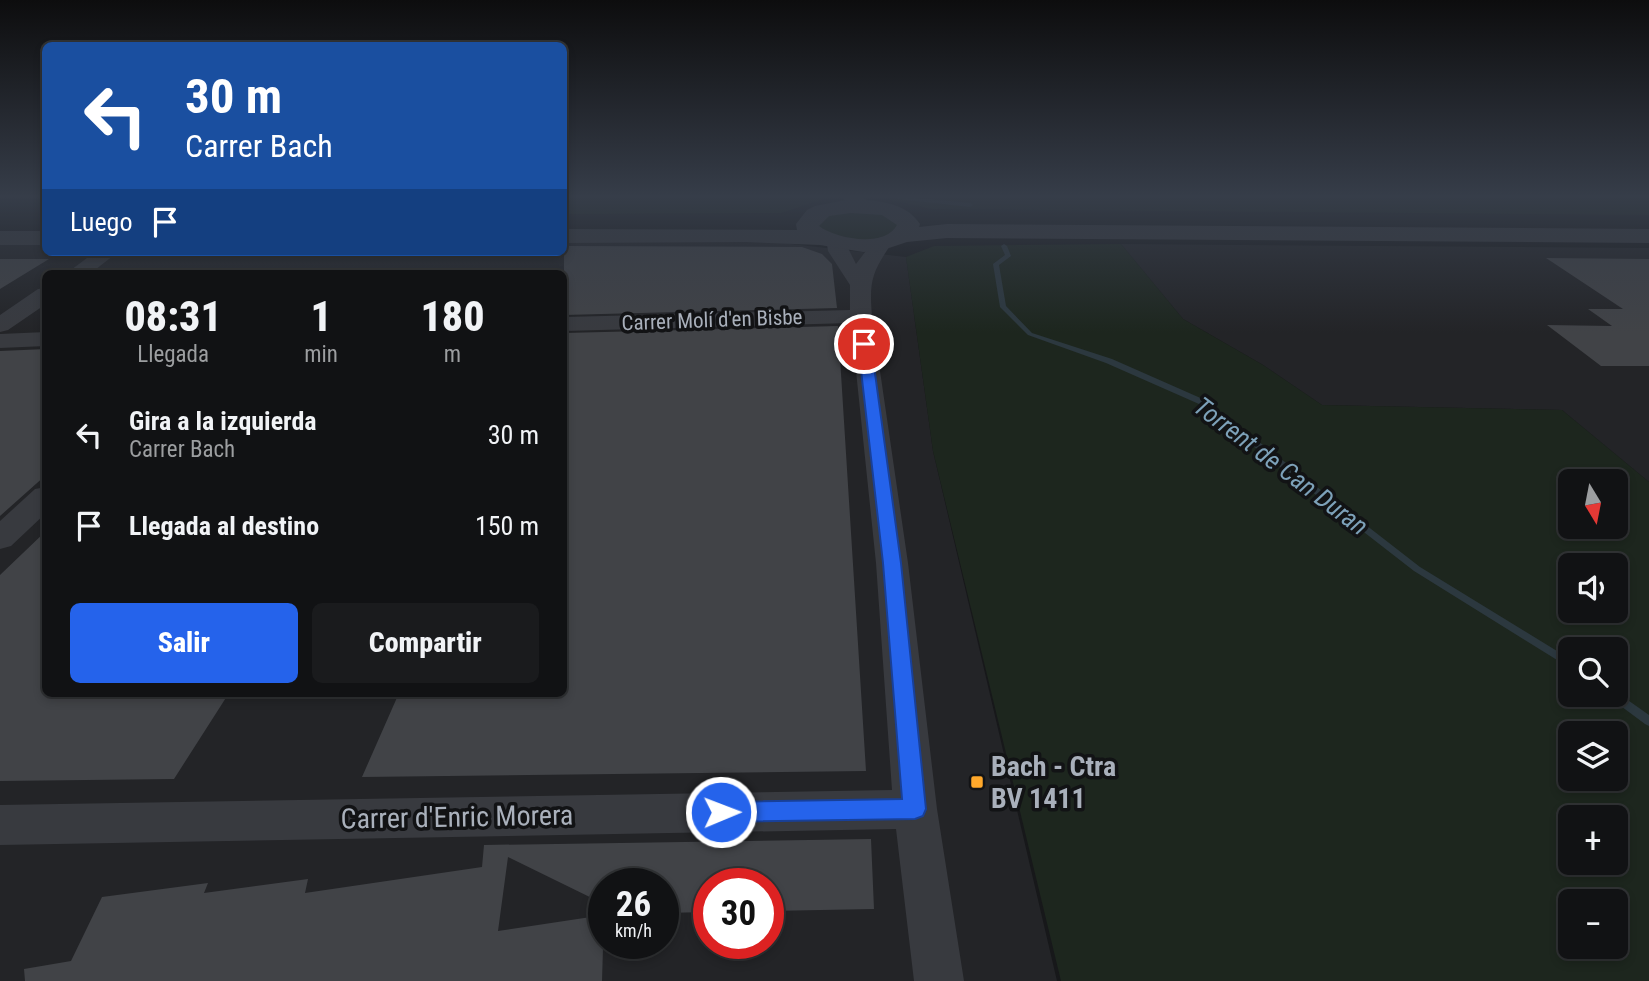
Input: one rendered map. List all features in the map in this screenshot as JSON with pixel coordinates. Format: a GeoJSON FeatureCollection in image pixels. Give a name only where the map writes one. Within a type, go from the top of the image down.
{"type":"FeatureCollection","features":[{"type":"Feature","properties":{"kind":"street"},"geometry":{"type":"LineString","coordinates":[[827,241],[838,251],[860,300]]}},
{"type":"Feature","properties":{"kind":"street"},"geometry":{"type":"LineString","coordinates":[[889,241],[863,266],[860,300],[892,563],[915,809],[939,981]]}},
{"type":"Feature","properties":{"kind":"street"},"geometry":{"type":"LineString","coordinates":[[81,270],[102,256]]}},
{"type":"Feature","properties":{"kind":"street"},"geometry":{"type":"LineString","coordinates":[[0,325],[42,297]]}},
{"type":"Feature","properties":{"kind":"street","name":"Carrer Molí d'en Bisbe"},"geometry":{"type":"LineString","coordinates":[[567,324],[860,300]]}},
{"type":"Feature","properties":{"kind":"street"},"geometry":{"type":"LineString","coordinates":[[0,341],[42,339]]}},
{"type":"Feature","properties":{"kind":"street"},"geometry":{"type":"LineString","coordinates":[[0,539],[42,500]]}},
{"type":"Feature","properties":{"kind":"street","name":"Carrer d'Enric Morera"},"geometry":{"type":"LineString","coordinates":[[0,825],[915,809]]}},
{"type":"Feature","properties":{"kind":"shaded area"},"geometry":{"type":"Polygon","coordinates":[[[0,241],[42,242],[42,256],[567,256],[567,241],[780,241],[906,257],[933,451],[1057,981],[0,981],[0,241]]]}},
{"type":"Feature","properties":{"kind":"shaded area"},"geometry":{"type":"Polygon","coordinates":[[[1121,244],[1649,248],[1649,482],[1562,410],[1322,405],[1263,365],[1183,319],[1121,244]]]}},
{"type":"Feature","properties":{"kind":"shaded area"},"geometry":{"type":"Polygon","coordinates":[[[1121,244],[1183,319],[1263,365],[1322,405],[1562,410],[1649,482],[1649,981],[1061,981],[933,451],[906,257],[934,246],[1121,244]]]}},
{"type":"Feature","properties":{"kind":"building"},"geometry":{"type":"Polygon","coordinates":[[[567,246],[802,247],[822,254],[832,264],[837,308],[567,315],[567,270],[564,270],[567,246]]]}},
{"type":"Feature","properties":{"kind":"building"},"geometry":{"type":"Polygon","coordinates":[[[1546,258],[1649,259],[1649,366],[1601,366],[1547,325],[1612,326],[1588,309],[1623,309],[1546,258]]]}},
{"type":"Feature","properties":{"kind":"building"},"geometry":{"type":"Polygon","coordinates":[[[0,259],[49,259],[0,289],[0,259]]]}},
{"type":"Feature","properties":{"kind":"building"},"geometry":{"type":"Polygon","coordinates":[[[838,326],[866,771],[362,777],[397,697],[567,697],[567,333],[838,326]]]}},
{"type":"Feature","properties":{"kind":"building"},"geometry":{"type":"Polygon","coordinates":[[[42,349],[42,479],[0,516],[0,351],[42,349]]]}},
{"type":"Feature","properties":{"kind":"building"},"geometry":{"type":"Polygon","coordinates":[[[42,535],[42,697],[226,697],[174,779],[0,781],[0,575],[42,535]]]}},
{"type":"Feature","properties":{"kind":"building"},"geometry":{"type":"Polygon","coordinates":[[[871,839],[874,909],[784,911],[784,868],[693,868],[693,912],[679,913],[679,868],[588,868],[588,896],[508,857],[498,931],[588,917],[588,959],[603,959],[602,981],[25,981],[24,969],[71,961],[102,897],[208,883],[204,893],[308,879],[305,893],[482,867],[484,845],[871,839]]]}},
{"type":"Feature","properties":{"kind":"waterway","name":"Torrent de Can Duran"},"geometry":{"type":"LineString","coordinates":[[1004,246],[1008,256],[996,264],[1003,307],[1030,334],[1109,361],[1202,402],[1417,569],[1558,657]]}},
{"type":"Feature","properties":{"kind":"waterway","name":"Torrent de Can Duran"},"geometry":{"type":"LineString","coordinates":[[1628,705],[1649,721]]}},
{"type":"Feature","properties":{"kind":"place","name":"Bach - Ctra BV 1411"},"geometry":{"type":"Point","coordinates":[977,782]}},
{"type":"Feature","properties":{"kind":"route"},"geometry":{"type":"LineString","coordinates":[[721,812],[915,809],[892,563],[864,344]]}}]}
